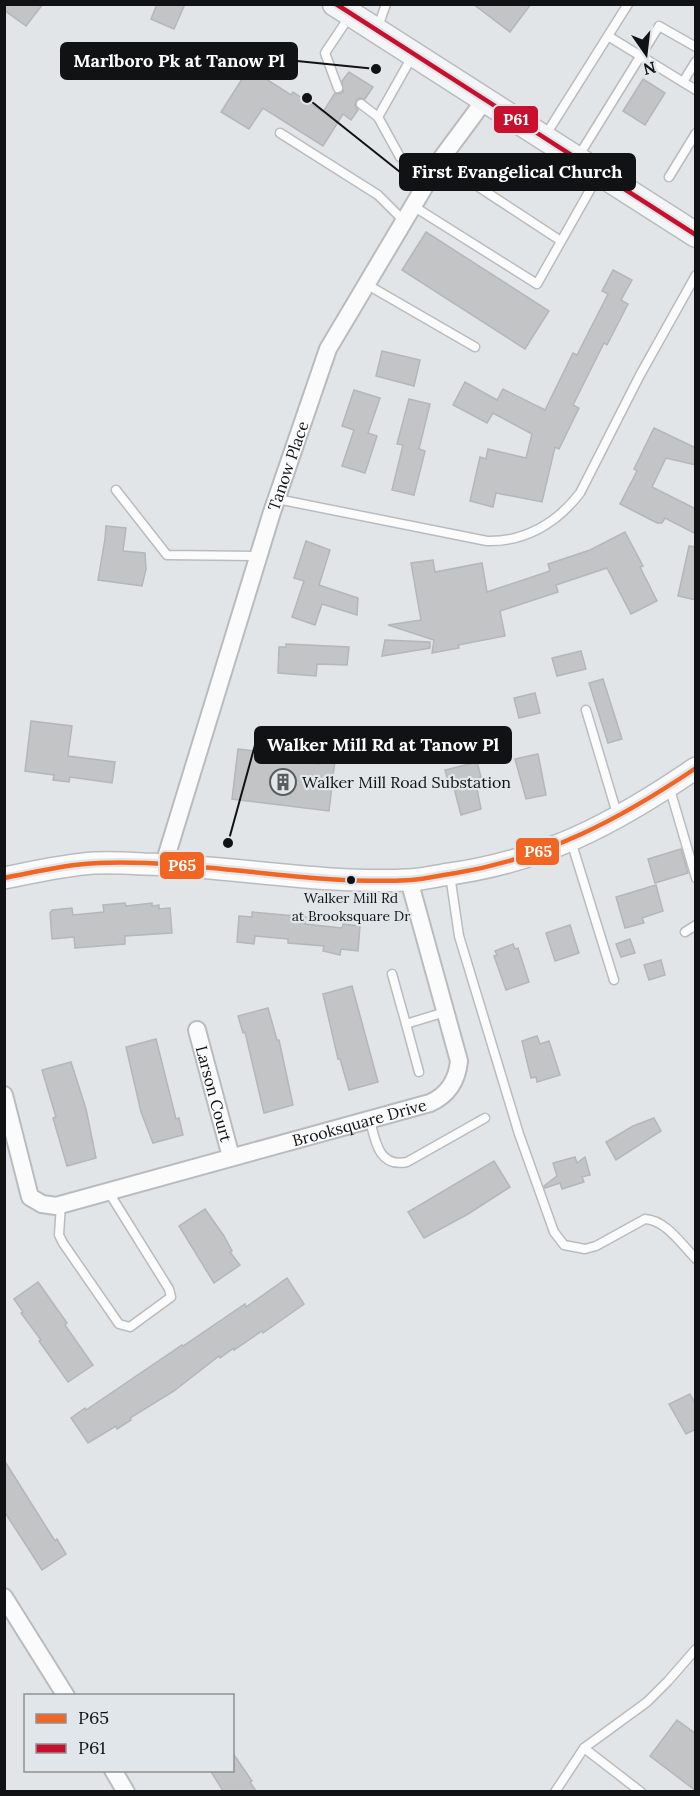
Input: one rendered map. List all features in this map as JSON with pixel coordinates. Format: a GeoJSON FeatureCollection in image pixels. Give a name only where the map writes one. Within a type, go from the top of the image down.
{"type":"FeatureCollection","features":[{"type":"Feature","properties":{"kind":"main road"},"geometry":{"type":"LineString","coordinates":[[343,9],[696,236]]}},
{"type":"Feature","properties":{"kind":"street","name":"Tanow Place"},"geometry":{"type":"LineString","coordinates":[[164,864],[276,499],[328,349],[431,174],[484,101]]}},
{"type":"Feature","properties":{"kind":"street"},"geometry":{"type":"LineString","coordinates":[[4,879],[66,866],[96,863],[212,866],[321,878],[409,880],[450,875],[496,865],[571,841],[618,818],[696,768]]}},
{"type":"Feature","properties":{"kind":"street","name":"Brooksquare Drive"},"geometry":{"type":"LineString","coordinates":[[58,1205],[440,1099],[451,1086],[459,1060],[409,880]]}},
{"type":"Feature","properties":{"kind":"street","name":"Larson Court"},"geometry":{"type":"LineString","coordinates":[[196,1030],[231,1157]]}},
{"type":"Feature","properties":{"kind":"street"},"geometry":{"type":"LineString","coordinates":[[4,1095],[30,1197],[42,1204],[58,1205]]}},
{"type":"Feature","properties":{"kind":"street"},"geometry":{"type":"LineString","coordinates":[[4,1597],[65,1694]]}},
{"type":"Feature","properties":{"kind":"street"},"geometry":{"type":"LineString","coordinates":[[114,1772],[126,1791]]}},
{"type":"Feature","properties":{"kind":"lane"},"geometry":{"type":"LineString","coordinates":[[376,30],[386,4]]}},
{"type":"Feature","properties":{"kind":"lane"},"geometry":{"type":"LineString","coordinates":[[543,139],[628,4]]}},
{"type":"Feature","properties":{"kind":"lane"},"geometry":{"type":"LineString","coordinates":[[338,88],[325,53],[343,9]]}},
{"type":"Feature","properties":{"kind":"lane"},"geometry":{"type":"LineString","coordinates":[[577,160],[659,26],[696,47]]}},
{"type":"Feature","properties":{"kind":"lane"},"geometry":{"type":"LineString","coordinates":[[608,36],[696,90]]}},
{"type":"Feature","properties":{"kind":"lane"},"geometry":{"type":"LineString","coordinates":[[378,117],[413,54]]}},
{"type":"Feature","properties":{"kind":"lane"},"geometry":{"type":"LineString","coordinates":[[683,82],[696,61]]}},
{"type":"Feature","properties":{"kind":"lane"},"geometry":{"type":"LineString","coordinates":[[361,104],[378,117],[400,157],[431,174]]}},
{"type":"Feature","properties":{"kind":"lane"},"geometry":{"type":"LineString","coordinates":[[280,133],[408,213],[537,284],[599,174]]}},
{"type":"Feature","properties":{"kind":"lane"},"geometry":{"type":"LineString","coordinates":[[669,177],[696,133]]}},
{"type":"Feature","properties":{"kind":"lane"},"geometry":{"type":"LineString","coordinates":[[474,184],[561,241]]}},
{"type":"Feature","properties":{"kind":"lane"},"geometry":{"type":"LineString","coordinates":[[276,499],[487,541],[499,542],[538,531],[568,508],[580,493],[640,375],[696,275]]}},
{"type":"Feature","properties":{"kind":"lane"},"geometry":{"type":"LineString","coordinates":[[366,284],[475,347]]}},
{"type":"Feature","properties":{"kind":"lane"},"geometry":{"type":"LineString","coordinates":[[116,490],[167,555],[259,556]]}},
{"type":"Feature","properties":{"kind":"lane"},"geometry":{"type":"LineString","coordinates":[[586,710],[618,818]]}},
{"type":"Feature","properties":{"kind":"lane"},"geometry":{"type":"LineString","coordinates":[[669,786],[696,878]]}},
{"type":"Feature","properties":{"kind":"lane"},"geometry":{"type":"LineString","coordinates":[[571,841],[614,980]]}},
{"type":"Feature","properties":{"kind":"lane"},"geometry":{"type":"LineString","coordinates":[[450,875],[459,936],[519,1134],[554,1232],[564,1245],[585,1249],[596,1246],[645,1219],[652,1219],[661,1223],[696,1259]]}},
{"type":"Feature","properties":{"kind":"lane"},"geometry":{"type":"LineString","coordinates":[[685,932],[696,926]]}},
{"type":"Feature","properties":{"kind":"lane"},"geometry":{"type":"LineString","coordinates":[[392,974],[418,1072]]}},
{"type":"Feature","properties":{"kind":"lane"},"geometry":{"type":"LineString","coordinates":[[406,1024],[445,1012]]}},
{"type":"Feature","properties":{"kind":"lane"},"geometry":{"type":"LineString","coordinates":[[370,1120],[374,1138],[382,1155],[389,1162],[398,1164],[407,1162],[485,1118]]}},
{"type":"Feature","properties":{"kind":"lane"},"geometry":{"type":"LineString","coordinates":[[58,1205],[59,1235],[63,1243],[118,1324],[130,1327],[171,1297],[169,1290],[108,1191]]}},
{"type":"Feature","properties":{"kind":"lane"},"geometry":{"type":"LineString","coordinates":[[555,1791],[585,1748],[642,1706],[668,1682],[696,1649]]}},
{"type":"Feature","properties":{"kind":"lane"},"geometry":{"type":"LineString","coordinates":[[585,1748],[640,1791]]}},
{"type":"Feature","properties":{"kind":"building"},"geometry":{"type":"Polygon","coordinates":[[[4,4],[43,4],[26,26],[4,10],[4,4]]]}},
{"type":"Feature","properties":{"kind":"building"},"geometry":{"type":"Polygon","coordinates":[[[157,4],[185,4],[174,29],[151,19],[157,4]]]}},
{"type":"Feature","properties":{"kind":"building"},"geometry":{"type":"Polygon","coordinates":[[[473,4],[531,4],[510,32],[473,4]]]}},
{"type":"Feature","properties":{"kind":"building"},"geometry":{"type":"Polygon","coordinates":[[[249,68],[291,95],[293,92],[323,112],[335,93],[343,92],[342,81],[349,72],[373,87],[365,99],[359,98],[356,101],[355,106],[358,110],[351,120],[343,114],[323,146],[263,108],[249,129],[221,112],[249,68]]]}},
{"type":"Feature","properties":{"kind":"building"},"geometry":{"type":"Polygon","coordinates":[[[643,79],[665,93],[645,125],[623,111],[643,79]]]}},
{"type":"Feature","properties":{"kind":"building"},"geometry":{"type":"Polygon","coordinates":[[[426,232],[549,311],[525,349],[402,270],[426,232]]]}},
{"type":"Feature","properties":{"kind":"building"},"geometry":{"type":"Polygon","coordinates":[[[613,270],[632,280],[621,300],[628,304],[607,345],[604,343],[573,405],[579,408],[559,449],[555,447],[542,502],[496,493],[493,507],[470,501],[480,457],[486,459],[488,449],[526,458],[532,434],[493,413],[487,423],[453,405],[465,382],[497,400],[503,389],[545,410],[573,353],[577,355],[608,294],[602,291],[613,270]]]}},
{"type":"Feature","properties":{"kind":"building"},"geometry":{"type":"Polygon","coordinates":[[[382,351],[420,360],[414,386],[376,376],[382,351]]]}},
{"type":"Feature","properties":{"kind":"building"},"geometry":{"type":"Polygon","coordinates":[[[354,390],[380,398],[368,433],[377,436],[365,473],[342,466],[354,430],[342,426],[354,390]]]}},
{"type":"Feature","properties":{"kind":"building"},"geometry":{"type":"Polygon","coordinates":[[[409,399],[430,404],[419,449],[425,451],[414,495],[392,490],[403,445],[397,444],[409,399]]]}},
{"type":"Feature","properties":{"kind":"building"},"geometry":{"type":"Polygon","coordinates":[[[654,428],[696,448],[696,465],[666,458],[652,487],[696,509],[696,534],[665,518],[662,523],[657,523],[620,504],[637,471],[634,469],[654,428]]]}},
{"type":"Feature","properties":{"kind":"building"},"geometry":{"type":"Polygon","coordinates":[[[106,526],[126,528],[123,551],[145,553],[146,569],[142,586],[98,580],[106,526]]]}},
{"type":"Feature","properties":{"kind":"building"},"geometry":{"type":"Polygon","coordinates":[[[625,532],[643,566],[640,567],[657,601],[631,614],[607,568],[556,585],[558,592],[500,611],[505,636],[458,645],[459,648],[432,653],[434,640],[388,625],[421,620],[411,563],[433,560],[435,572],[482,563],[487,592],[550,571],[548,564],[590,550],[625,532]]]}},
{"type":"Feature","properties":{"kind":"building"},"geometry":{"type":"Polygon","coordinates":[[[306,541],[330,550],[319,585],[358,598],[357,615],[322,604],[315,625],[292,617],[304,581],[294,578],[306,541]]]}},
{"type":"Feature","properties":{"kind":"building"},"geometry":{"type":"Polygon","coordinates":[[[689,546],[696,547],[696,600],[678,596],[689,546]]]}},
{"type":"Feature","properties":{"kind":"building"},"geometry":{"type":"Polygon","coordinates":[[[385,640],[430,642],[430,648],[382,656],[385,640]]]}},
{"type":"Feature","properties":{"kind":"building"},"geometry":{"type":"Polygon","coordinates":[[[286,644],[349,647],[347,665],[317,664],[316,676],[278,673],[279,647],[286,647],[286,644]]]}},
{"type":"Feature","properties":{"kind":"building"},"geometry":{"type":"Polygon","coordinates":[[[581,651],[586,669],[557,676],[552,658],[581,651]]]}},
{"type":"Feature","properties":{"kind":"building"},"geometry":{"type":"Polygon","coordinates":[[[603,679],[622,739],[608,743],[589,683],[603,679]]]}},
{"type":"Feature","properties":{"kind":"building"},"geometry":{"type":"Polygon","coordinates":[[[535,693],[540,713],[519,718],[514,698],[535,693]]]}},
{"type":"Feature","properties":{"kind":"building"},"geometry":{"type":"Polygon","coordinates":[[[31,721],[72,726],[68,756],[115,762],[112,783],[70,777],[69,782],[53,780],[54,775],[25,771],[31,721]]]}},
{"type":"Feature","properties":{"kind":"building","name":"Walker Mill Road Substation"},"geometry":{"type":"Polygon","coordinates":[[[238,749],[254,751],[253,756],[319,764],[319,758],[335,760],[329,811],[232,799],[238,749]]]}},
{"type":"Feature","properties":{"kind":"building"},"geometry":{"type":"Polygon","coordinates":[[[538,754],[546,795],[526,799],[515,759],[538,754]]]}},
{"type":"Feature","properties":{"kind":"building"},"geometry":{"type":"Polygon","coordinates":[[[477,762],[481,777],[475,779],[481,809],[461,815],[453,784],[449,785],[445,770],[477,762]]]}},
{"type":"Feature","properties":{"kind":"building"},"geometry":{"type":"Polygon","coordinates":[[[681,849],[688,873],[655,883],[648,859],[681,849]]]}},
{"type":"Feature","properties":{"kind":"building"},"geometry":{"type":"Polygon","coordinates":[[[656,885],[663,911],[642,918],[644,923],[625,928],[616,897],[656,885]]]}},
{"type":"Feature","properties":{"kind":"building"},"geometry":{"type":"Polygon","coordinates":[[[125,903],[126,906],[152,903],[152,906],[159,905],[159,909],[170,908],[172,933],[125,936],[125,944],[75,948],[74,937],[52,939],[50,913],[52,910],[72,908],[73,915],[104,912],[103,905],[125,903]]]}},
{"type":"Feature","properties":{"kind":"building"},"geometry":{"type":"Polygon","coordinates":[[[252,912],[306,917],[305,924],[342,928],[343,924],[360,926],[358,951],[341,949],[340,955],[323,951],[324,946],[288,943],[288,939],[255,936],[254,944],[237,942],[239,916],[252,917],[252,912]]]}},
{"type":"Feature","properties":{"kind":"building"},"geometry":{"type":"Polygon","coordinates":[[[570,925],[579,953],[555,961],[546,933],[570,925]]]}},
{"type":"Feature","properties":{"kind":"building"},"geometry":{"type":"Polygon","coordinates":[[[630,939],[635,953],[621,957],[616,944],[630,939]]]}},
{"type":"Feature","properties":{"kind":"building"},"geometry":{"type":"Polygon","coordinates":[[[513,944],[515,949],[518,948],[529,982],[506,990],[494,956],[497,955],[495,951],[513,944]]]}},
{"type":"Feature","properties":{"kind":"building"},"geometry":{"type":"Polygon","coordinates":[[[661,960],[665,975],[649,980],[644,965],[661,960]]]}},
{"type":"Feature","properties":{"kind":"building"},"geometry":{"type":"Polygon","coordinates":[[[352,986],[378,1082],[349,1090],[340,1059],[338,1059],[323,994],[352,986]]]}},
{"type":"Feature","properties":{"kind":"building"},"geometry":{"type":"Polygon","coordinates":[[[268,1008],[277,1040],[279,1040],[293,1105],[264,1113],[245,1032],[243,1033],[238,1016],[268,1008]]]}},
{"type":"Feature","properties":{"kind":"building"},"geometry":{"type":"Polygon","coordinates":[[[537,1036],[540,1044],[549,1041],[560,1075],[537,1082],[536,1077],[531,1078],[522,1041],[537,1036]]]}},
{"type":"Feature","properties":{"kind":"building"},"geometry":{"type":"Polygon","coordinates":[[[156,1039],[176,1119],[179,1118],[183,1135],[153,1143],[141,1112],[126,1047],[156,1039]]]}},
{"type":"Feature","properties":{"kind":"building"},"geometry":{"type":"Polygon","coordinates":[[[71,1062],[86,1109],[96,1158],[67,1166],[42,1070],[71,1062]]]}},
{"type":"Feature","properties":{"kind":"building"},"geometry":{"type":"Polygon","coordinates":[[[654,1118],[661,1131],[616,1160],[606,1142],[633,1126],[654,1118]]]}},
{"type":"Feature","properties":{"kind":"building"},"geometry":{"type":"Polygon","coordinates":[[[575,1157],[577,1163],[585,1157],[590,1175],[582,1177],[584,1182],[562,1189],[560,1183],[545,1188],[544,1186],[557,1176],[553,1163],[575,1157]]]}},
{"type":"Feature","properties":{"kind":"building"},"geometry":{"type":"Polygon","coordinates":[[[494,1161],[510,1187],[468,1214],[424,1238],[408,1212],[494,1161]]]}},
{"type":"Feature","properties":{"kind":"building"},"geometry":{"type":"Polygon","coordinates":[[[205,1209],[224,1236],[232,1251],[230,1252],[240,1265],[214,1283],[179,1226],[205,1209]]]}},
{"type":"Feature","properties":{"kind":"building"},"geometry":{"type":"Polygon","coordinates":[[[287,1278],[304,1304],[263,1333],[262,1331],[220,1358],[219,1356],[174,1391],[130,1418],[131,1420],[88,1443],[71,1418],[245,1304],[246,1307],[287,1278]]]}},
{"type":"Feature","properties":{"kind":"building"},"geometry":{"type":"Polygon","coordinates":[[[38,1282],[93,1365],[68,1382],[39,1341],[41,1340],[21,1313],[23,1312],[14,1299],[38,1282]]]}},
{"type":"Feature","properties":{"kind":"building"},"geometry":{"type":"Polygon","coordinates":[[[690,1394],[696,1405],[696,1429],[686,1434],[669,1404],[690,1394]]]}},
{"type":"Feature","properties":{"kind":"building"},"geometry":{"type":"Polygon","coordinates":[[[4,1460],[55,1541],[57,1539],[66,1554],[42,1570],[4,1511],[4,1460]]]}},
{"type":"Feature","properties":{"kind":"building"},"geometry":{"type":"Polygon","coordinates":[[[677,1720],[696,1734],[696,1791],[650,1756],[677,1720]]]}},
{"type":"Feature","properties":{"kind":"building"},"geometry":{"type":"Polygon","coordinates":[[[234,1755],[256,1791],[223,1791],[211,1772],[234,1772],[234,1755]]]}},
{"type":"Feature","properties":{"kind":"transit line","name":"P61"},"geometry":{"type":"LineString","coordinates":[[336,4],[696,235]]}},
{"type":"Feature","properties":{"kind":"transit line","name":"P65"},"geometry":{"type":"LineString","coordinates":[[4,878],[99,863],[177,865],[372,881],[428,878],[489,866],[552,847],[611,820],[696,768]]}},
{"type":"Feature","properties":{"kind":"place","name":"Marlboro Pk at Tanow Pl"},"geometry":{"type":"Point","coordinates":[376,69]}},
{"type":"Feature","properties":{"kind":"place","name":"First Evangelical Church"},"geometry":{"type":"Point","coordinates":[307,98]}},
{"type":"Feature","properties":{"kind":"place","name":"Walker Mill Road Substation"},"geometry":{"type":"Point","coordinates":[283,782]}},
{"type":"Feature","properties":{"kind":"place","name":"Walker Mill Rd at Tanow Pl"},"geometry":{"type":"Point","coordinates":[228,843]}},
{"type":"Feature","properties":{"kind":"place","name":"Walker Mill Rd at Brooksquare Dr"},"geometry":{"type":"Point","coordinates":[351,880]}}]}
